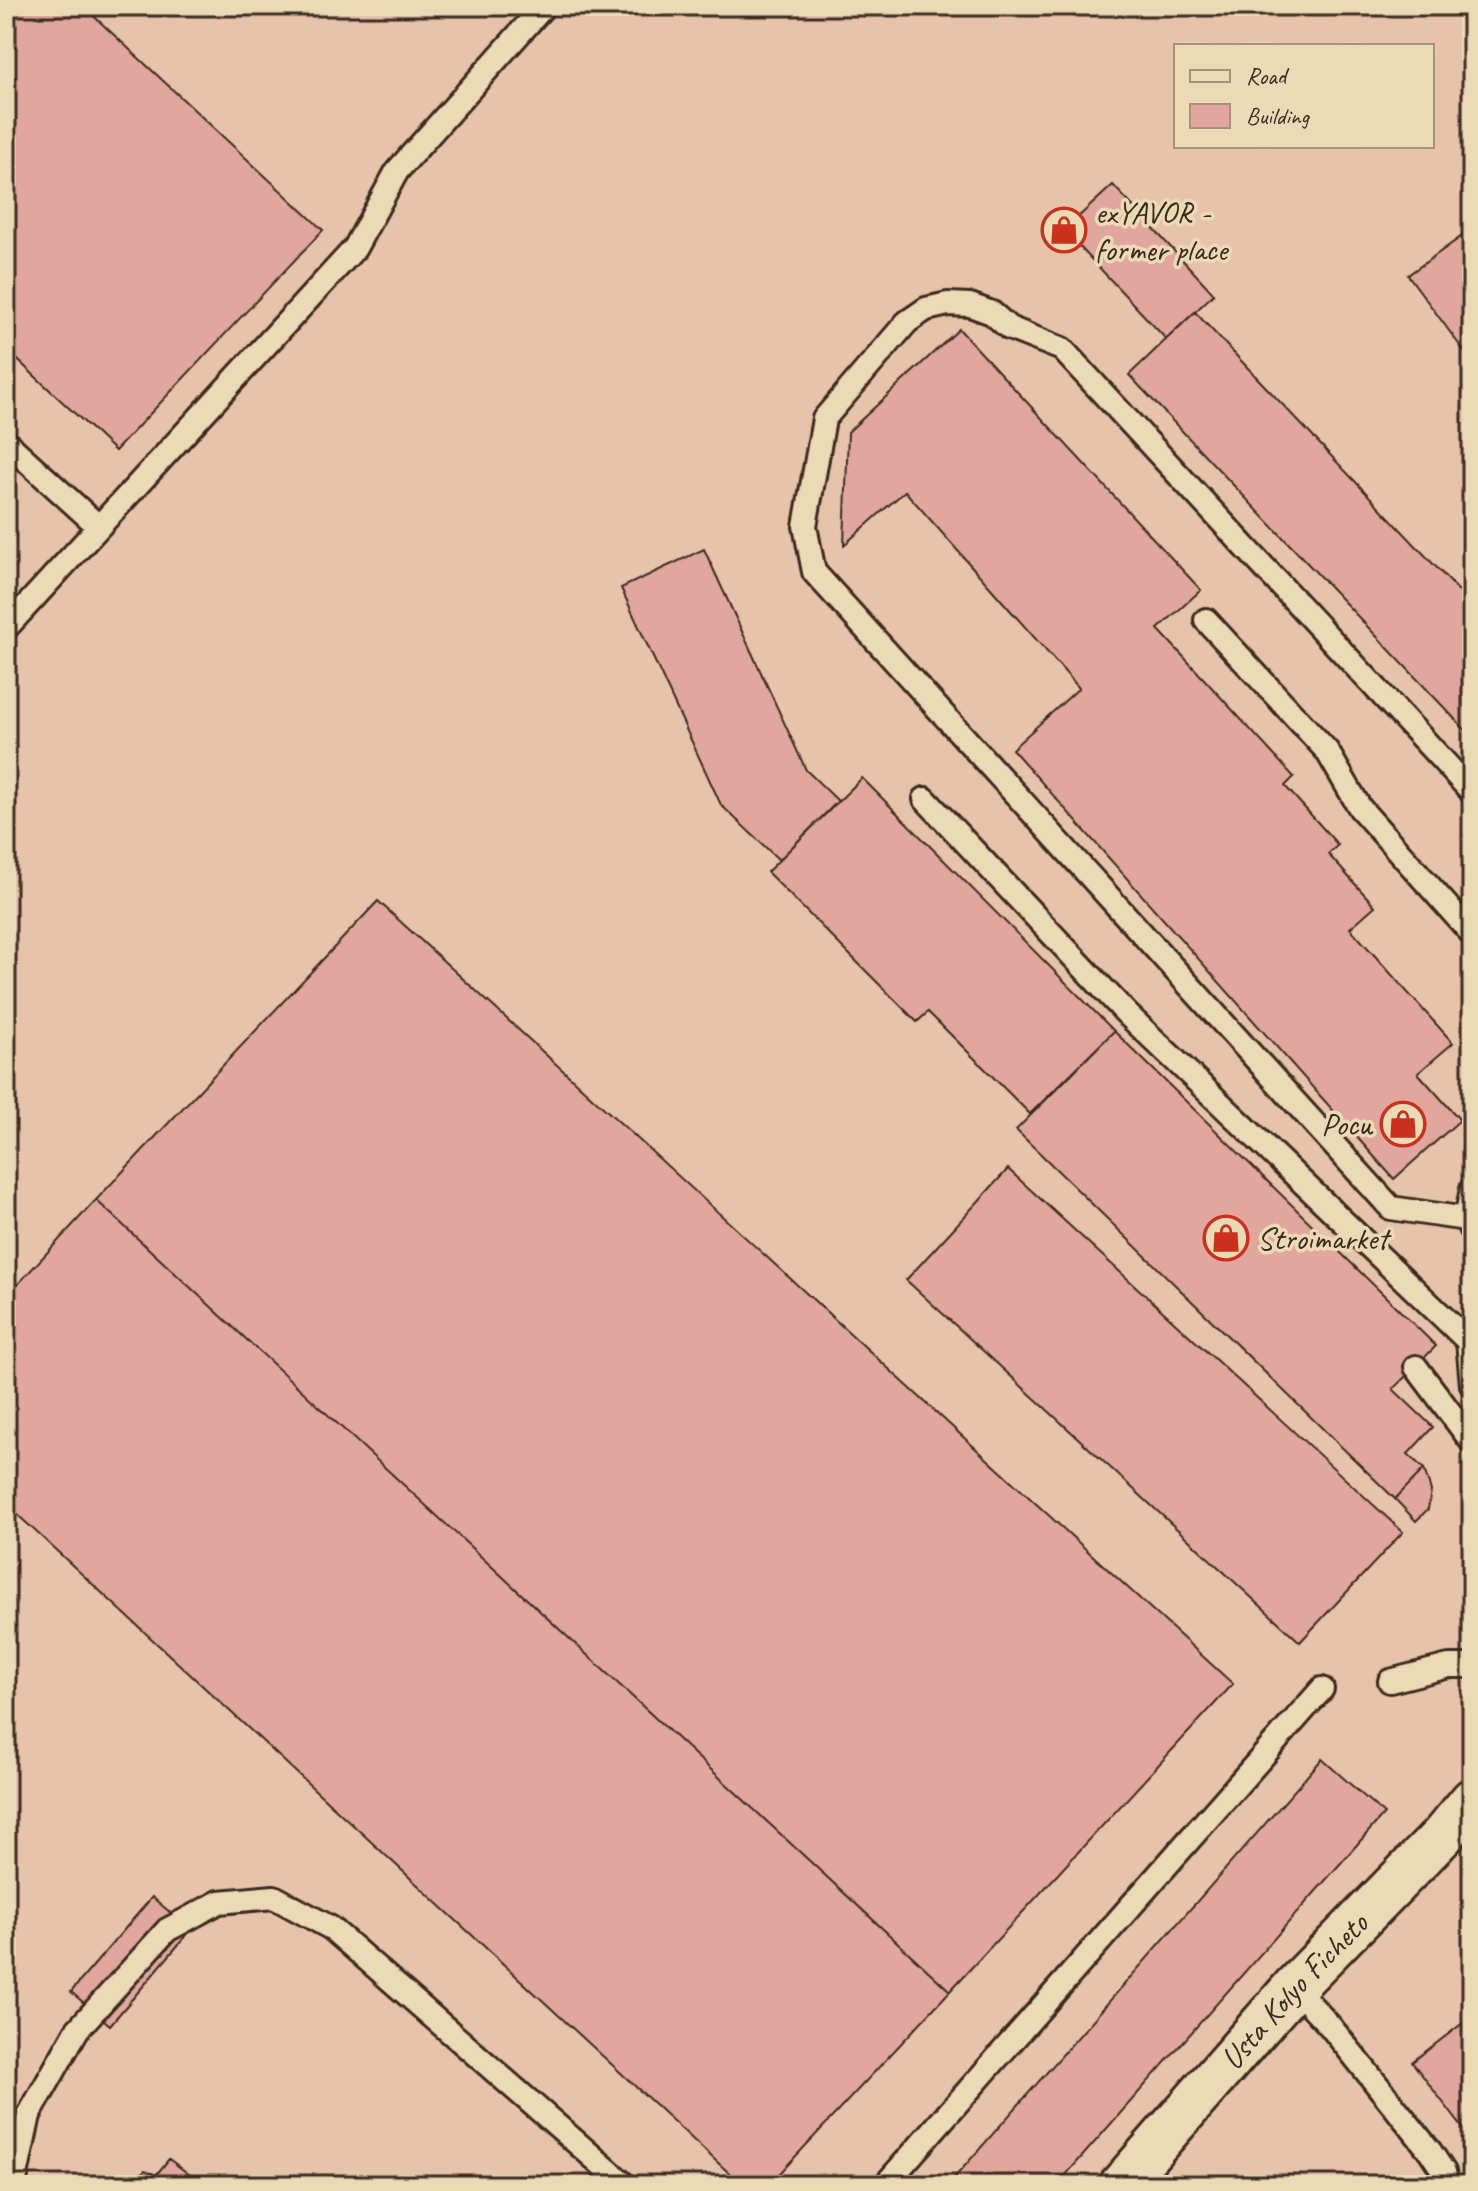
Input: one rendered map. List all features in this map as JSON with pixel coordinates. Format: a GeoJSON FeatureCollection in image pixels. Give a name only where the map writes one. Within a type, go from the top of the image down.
{"type":"FeatureCollection","features":[{"type":"Feature","properties":{"kind":"street","name":"Usta Kolyo Ficheto"},"geometry":{"type":"LineString","coordinates":[[1121,2185],[1294,1987],[1442,1836],[1472,1800]]}},
{"type":"Feature","properties":{"kind":"lane"},"geometry":{"type":"LineString","coordinates":[[6,628],[355,248],[397,171],[544,6]]}},
{"type":"Feature","properties":{"kind":"lane"},"geometry":{"type":"LineString","coordinates":[[1472,792],[1062,349],[1009,328],[992,313],[970,305],[948,304],[926,309],[907,322],[824,419],[805,526],[814,572],[1391,1208],[1469,1225],[1472,1189]]}},
{"type":"Feature","properties":{"kind":"lane"},"geometry":{"type":"LineString","coordinates":[[6,442],[98,526]]}},
{"type":"Feature","properties":{"kind":"lane"},"geometry":{"type":"LineString","coordinates":[[1206,620],[1327,751],[1360,808],[1472,934]]}},
{"type":"Feature","properties":{"kind":"lane"},"geometry":{"type":"LineString","coordinates":[[925,799],[1127,1014],[1468,1341],[1472,1385]]}},
{"type":"Feature","properties":{"kind":"lane"},"geometry":{"type":"LineString","coordinates":[[1416,1367],[1472,1442]]}},
{"type":"Feature","properties":{"kind":"lane"},"geometry":{"type":"LineString","coordinates":[[1390,1681],[1449,1666],[1472,1666]]}},
{"type":"Feature","properties":{"kind":"lane"},"geometry":{"type":"LineString","coordinates":[[885,2185],[1322,1689]]}},
{"type":"Feature","properties":{"kind":"lane"},"geometry":{"type":"LineString","coordinates":[[14,2185],[29,2115],[77,2030],[167,1930],[219,1902],[274,1897],[331,1928],[625,2185]]}},
{"type":"Feature","properties":{"kind":"lane"},"geometry":{"type":"LineString","coordinates":[[1294,1987],[1330,2026],[1430,2151],[1444,2172],[1447,2185]]}},
{"type":"Feature","properties":{"kind":"shaded area"},"geometry":{"type":"Polygon","coordinates":[[[6,6],[1472,6],[1472,2185],[6,2185],[6,6]]]}},
{"type":"Feature","properties":{"kind":"building"},"geometry":{"type":"Polygon","coordinates":[[[6,6],[83,6],[323,230],[115,451],[6,349],[6,6]]]}},
{"type":"Feature","properties":{"kind":"building"},"geometry":{"type":"Polygon","coordinates":[[[1113,185],[1214,294],[1166,339],[1064,230],[1113,185]]]}},
{"type":"Feature","properties":{"kind":"building"},"geometry":{"type":"Polygon","coordinates":[[[1465,234],[1472,244],[1472,362],[1408,275],[1465,234]]]}},
{"type":"Feature","properties":{"kind":"building"},"geometry":{"type":"Polygon","coordinates":[[[1195,312],[1472,605],[1472,737],[1129,375],[1195,312]]]}},
{"type":"Feature","properties":{"kind":"building"},"geometry":{"type":"Polygon","coordinates":[[[959,329],[1201,590],[1158,629],[1294,777],[1285,786],[1338,845],[1328,854],[1375,906],[1350,928],[1453,1043],[1418,1073],[1460,1120],[1394,1179],[1012,749],[1079,688],[905,491],[844,545],[848,432],[959,329]]]}},
{"type":"Feature","properties":{"kind":"building"},"geometry":{"type":"Polygon","coordinates":[[[704,549],[806,770],[838,801],[779,860],[721,805],[621,588],[704,549]]]}},
{"type":"Feature","properties":{"kind":"building"},"geometry":{"type":"Polygon","coordinates":[[[862,778],[1114,1031],[1030,1114],[928,1012],[917,1022],[767,872],[862,778]]]}},
{"type":"Feature","properties":{"kind":"building"},"geometry":{"type":"Polygon","coordinates":[[[378,901],[1233,1684],[950,1991],[96,1200],[378,901]]]}},
{"type":"Feature","properties":{"kind":"building","name":"Stroimarket"},"geometry":{"type":"Polygon","coordinates":[[[1114,1031],[1436,1346],[1393,1389],[1433,1427],[1408,1454],[1424,1469],[1395,1499],[1016,1130],[1114,1031]]]}},
{"type":"Feature","properties":{"kind":"building"},"geometry":{"type":"Polygon","coordinates":[[[1008,1169],[1403,1532],[1300,1642],[906,1280],[1008,1169]]]}},
{"type":"Feature","properties":{"kind":"building"},"geometry":{"type":"Polygon","coordinates":[[[96,1200],[950,1991],[769,2185],[742,2185],[6,1504],[6,1297],[96,1200]]]}},
{"type":"Feature","properties":{"kind":"building"},"geometry":{"type":"Polygon","coordinates":[[[1424,1469],[1431,1491],[1428,1509],[1416,1521],[1395,1499],[1424,1469]]]}},
{"type":"Feature","properties":{"kind":"building"},"geometry":{"type":"Polygon","coordinates":[[[1322,1759],[1384,1814],[1057,2185],[948,2185],[1322,1759]]]}},
{"type":"Feature","properties":{"kind":"building"},"geometry":{"type":"Polygon","coordinates":[[[152,1897],[191,1930],[110,2025],[71,1992],[152,1897]]]}},
{"type":"Feature","properties":{"kind":"building"},"geometry":{"type":"Polygon","coordinates":[[[1472,2016],[1472,2140],[1412,2062],[1472,2016]]]}},
{"type":"Feature","properties":{"kind":"building"},"geometry":{"type":"Polygon","coordinates":[[[169,2159],[203,2185],[134,2185],[145,2170],[156,2175],[169,2159]]]}},
{"type":"Feature","properties":{"kind":"place","name":"exYAVOR - former place"},"geometry":{"type":"Point","coordinates":[1064,230]}},
{"type":"Feature","properties":{"kind":"place","name":"Роси"},"geometry":{"type":"Point","coordinates":[1403,1124]}},
{"type":"Feature","properties":{"kind":"place","name":"Stroimarket"},"geometry":{"type":"Point","coordinates":[1226,1238]}}]}
